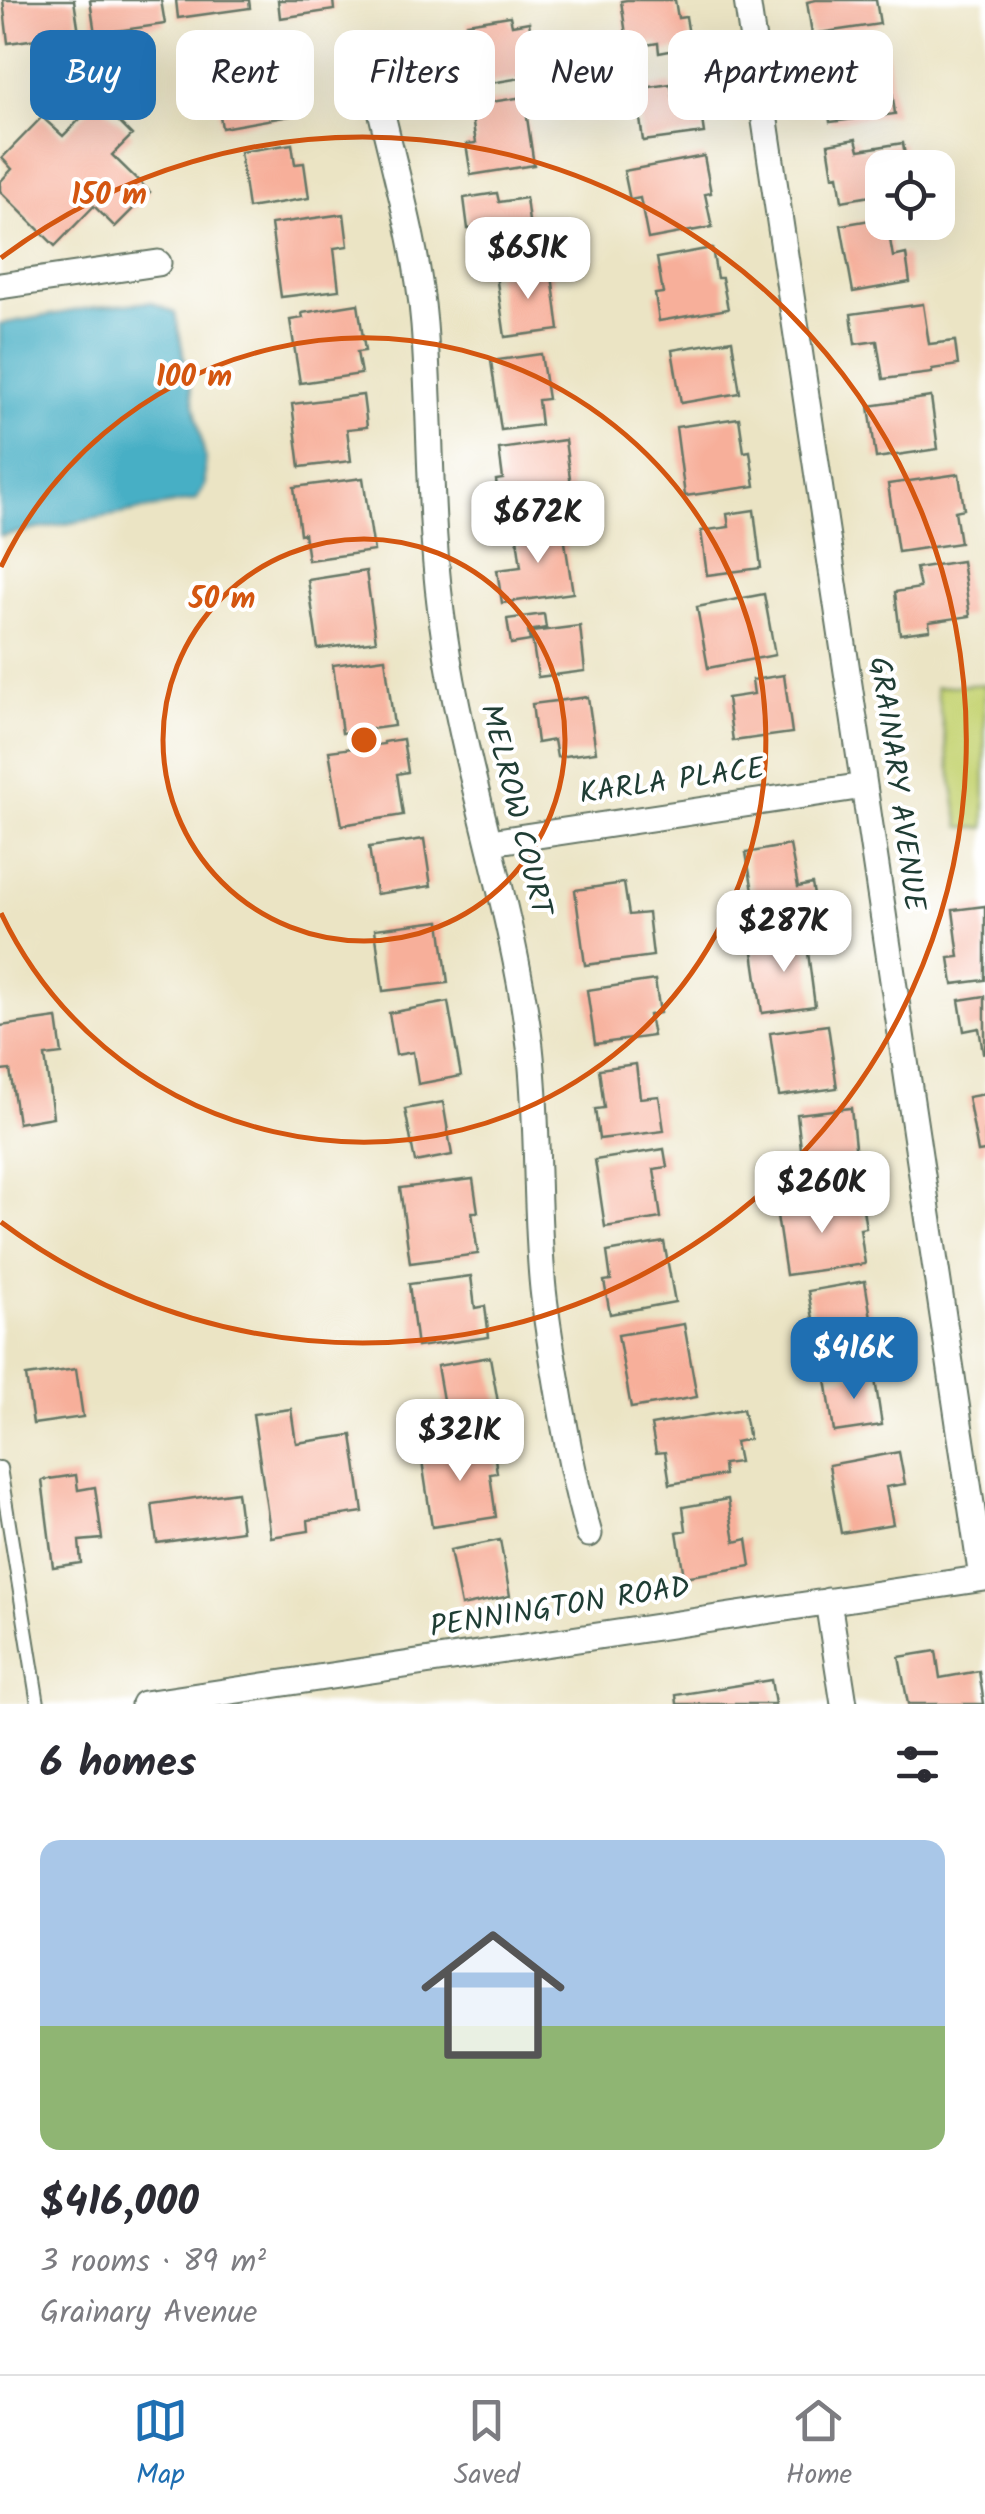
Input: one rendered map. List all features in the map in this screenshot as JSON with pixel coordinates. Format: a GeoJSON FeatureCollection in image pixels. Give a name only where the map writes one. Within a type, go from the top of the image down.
{"type":"FeatureCollection","features":[{"type":"Feature","properties":{"kind":"street","name":"GRAINARY AVENUE"},"geometry":{"type":"LineString","coordinates":[[747,0],[984,1578]]}},
{"type":"Feature","properties":{"kind":"street","name":"MELROW COURT"},"geometry":{"type":"LineString","coordinates":[[384,120],[424,322],[433,547],[444,632],[457,715],[516,950],[530,1047],[543,1289],[576,1490],[590,1534]]}},
{"type":"Feature","properties":{"kind":"street"},"geometry":{"type":"LineString","coordinates":[[0,286],[158,263]]}},
{"type":"Feature","properties":{"kind":"street","name":"KARLA PLACE"},"geometry":{"type":"LineString","coordinates":[[491,842],[864,786]]}},
{"type":"Feature","properties":{"kind":"street","name":"PENNINGTON ROAD"},"geometry":{"type":"LineString","coordinates":[[144,1704],[236,1697],[984,1578]]}},
{"type":"Feature","properties":{"kind":"street"},"geometry":{"type":"LineString","coordinates":[[828,1601],[844,1704]]}},
{"type":"Feature","properties":{"kind":"lane"},"geometry":{"type":"LineString","coordinates":[[0,1468],[38,1704]]}},
{"type":"Feature","properties":{"kind":"green space"},"geometry":{"type":"Polygon","coordinates":[[[985,684],[985,828],[960,827],[936,687],[985,684]]]}},
{"type":"Feature","properties":{"kind":"water"},"geometry":{"type":"Polygon","coordinates":[[[151,302],[175,313],[205,457],[205,486],[196,500],[0,536],[0,324],[95,307],[151,302]]]}},
{"type":"Feature","properties":{"kind":"building"},"geometry":{"type":"Polygon","coordinates":[[[3,0],[74,0],[79,30],[30,30],[30,40],[8,43],[3,0]]]}},
{"type":"Feature","properties":{"kind":"building"},"geometry":{"type":"Polygon","coordinates":[[[90,0],[161,0],[165,24],[94,30],[90,0]]]}},
{"type":"Feature","properties":{"kind":"building"},"geometry":{"type":"Polygon","coordinates":[[[176,0],[249,0],[250,8],[178,18],[176,0]]]}},
{"type":"Feature","properties":{"kind":"building"},"geometry":{"type":"Polygon","coordinates":[[[278,0],[333,0],[334,10],[280,18],[278,0]]]}},
{"type":"Feature","properties":{"kind":"building"},"geometry":{"type":"Polygon","coordinates":[[[675,0],[678,18],[686,17],[688,30],[668,30],[668,51],[659,53],[658,43],[648,45],[648,30],[625,30],[621,1],[675,0]]]}},
{"type":"Feature","properties":{"kind":"building"},"geometry":{"type":"Polygon","coordinates":[[[876,0],[880,24],[811,30],[807,2],[876,0]]]}},
{"type":"Feature","properties":{"kind":"building"},"geometry":{"type":"Polygon","coordinates":[[[510,16],[512,25],[529,22],[530,30],[515,30],[515,79],[495,82],[495,30],[468,30],[467,23],[510,16]]]}},
{"type":"Feature","properties":{"kind":"building"},"geometry":{"type":"Polygon","coordinates":[[[668,84],[668,120],[702,120],[704,133],[643,141],[640,120],[648,120],[648,87],[668,84]]]}},
{"type":"Feature","properties":{"kind":"building"},"geometry":{"type":"Polygon","coordinates":[[[515,98],[515,120],[527,120],[534,165],[471,175],[466,144],[476,143],[472,120],[495,120],[495,101],[515,98]]]}},
{"type":"Feature","properties":{"kind":"building"},"geometry":{"type":"Polygon","coordinates":[[[39,120],[45,120],[63,136],[79,120],[117,120],[132,135],[112,155],[150,192],[115,227],[94,206],[55,246],[0,191],[0,182],[12,169],[2,158],[39,120]]]}},
{"type":"Feature","properties":{"kind":"building"},"geometry":{"type":"Polygon","coordinates":[[[221,120],[267,120],[222,128],[221,120]]]}},
{"type":"Feature","properties":{"kind":"building"},"geometry":{"type":"Polygon","coordinates":[[[856,139],[859,150],[903,143],[904,150],[865,150],[865,197],[842,201],[828,144],[856,139]]]}},
{"type":"Feature","properties":{"kind":"building"},"geometry":{"type":"Polygon","coordinates":[[[292,144],[295,164],[304,163],[309,198],[248,208],[240,152],[292,144]]]}},
{"type":"Feature","properties":{"kind":"building"},"geometry":{"type":"Polygon","coordinates":[[[704,156],[711,193],[705,194],[712,227],[648,239],[640,198],[630,200],[624,171],[704,156]]]}},
{"type":"Feature","properties":{"kind":"building"},"geometry":{"type":"Polygon","coordinates":[[[497,193],[499,202],[526,198],[532,245],[480,253],[476,227],[468,229],[464,198],[497,193]]]}},
{"type":"Feature","properties":{"kind":"building"},"geometry":{"type":"Polygon","coordinates":[[[344,214],[348,246],[334,248],[339,290],[281,297],[271,224],[344,214]]]}},
{"type":"Feature","properties":{"kind":"building"},"geometry":{"type":"Polygon","coordinates":[[[865,221],[865,240],[890,240],[893,257],[906,254],[910,282],[853,292],[841,225],[865,221]]]}},
{"type":"Feature","properties":{"kind":"building"},"geometry":{"type":"Polygon","coordinates":[[[712,248],[728,309],[659,321],[655,294],[663,293],[657,258],[712,248]]]}},
{"type":"Feature","properties":{"kind":"building"},"geometry":{"type":"Polygon","coordinates":[[[551,267],[559,330],[505,337],[496,275],[551,267]]]}},
{"type":"Feature","properties":{"kind":"building"},"geometry":{"type":"Polygon","coordinates":[[[358,304],[365,351],[357,352],[361,374],[300,383],[290,320],[303,318],[302,313],[358,304]]]}},
{"type":"Feature","properties":{"kind":"building"},"geometry":{"type":"Polygon","coordinates":[[[923,304],[929,344],[955,341],[958,365],[932,369],[932,373],[883,379],[877,341],[855,344],[851,314],[923,304]]]}},
{"type":"Feature","properties":{"kind":"building"},"geometry":{"type":"Polygon","coordinates":[[[732,340],[740,393],[681,403],[672,350],[732,340]]]}},
{"type":"Feature","properties":{"kind":"building"},"geometry":{"type":"Polygon","coordinates":[[[541,354],[548,399],[538,400],[541,425],[501,430],[491,361],[541,354]]]}},
{"type":"Feature","properties":{"kind":"building"},"geometry":{"type":"Polygon","coordinates":[[[363,395],[367,427],[347,429],[351,461],[300,467],[292,404],[363,395]]]}},
{"type":"Feature","properties":{"kind":"building"},"geometry":{"type":"Polygon","coordinates":[[[931,397],[938,449],[876,458],[869,406],[931,397]]]}},
{"type":"Feature","properties":{"kind":"building"},"geometry":{"type":"Polygon","coordinates":[[[739,418],[744,452],[750,451],[755,486],[685,496],[676,427],[739,418]]]}},
{"type":"Feature","properties":{"kind":"building"},"geometry":{"type":"Polygon","coordinates":[[[565,440],[573,501],[500,511],[496,480],[503,479],[499,449],[565,440]]]}},
{"type":"Feature","properties":{"kind":"building"},"geometry":{"type":"Polygon","coordinates":[[[959,474],[964,509],[955,511],[960,543],[898,552],[888,484],[959,474]]]}},
{"type":"Feature","properties":{"kind":"building"},"geometry":{"type":"Polygon","coordinates":[[[363,478],[374,551],[308,560],[294,487],[363,478]]]}},
{"type":"Feature","properties":{"kind":"building"},"geometry":{"type":"Polygon","coordinates":[[[754,510],[761,568],[707,575],[701,531],[729,527],[727,514],[754,510]]]}},
{"type":"Feature","properties":{"kind":"building"},"geometry":{"type":"Polygon","coordinates":[[[562,523],[573,593],[502,603],[497,570],[521,567],[516,530],[562,523]]]}},
{"type":"Feature","properties":{"kind":"building"},"geometry":{"type":"Polygon","coordinates":[[[962,561],[970,616],[929,622],[930,630],[900,634],[895,592],[920,588],[916,568],[962,561]]]}},
{"type":"Feature","properties":{"kind":"building"},"geometry":{"type":"Polygon","coordinates":[[[366,571],[376,641],[318,649],[308,580],[366,571]]]}},
{"type":"Feature","properties":{"kind":"building"},"geometry":{"type":"Polygon","coordinates":[[[764,594],[775,655],[708,668],[697,607],[764,594]]]}},
{"type":"Feature","properties":{"kind":"building"},"geometry":{"type":"Polygon","coordinates":[[[544,614],[546,628],[528,631],[530,641],[511,644],[507,619],[544,614]]]}},
{"type":"Feature","properties":{"kind":"building"},"geometry":{"type":"Polygon","coordinates":[[[580,626],[585,671],[538,677],[531,632],[580,626]]]}},
{"type":"Feature","properties":{"kind":"building"},"geometry":{"type":"Polygon","coordinates":[[[385,658],[394,726],[342,733],[333,665],[385,658]]]}},
{"type":"Feature","properties":{"kind":"building"},"geometry":{"type":"Polygon","coordinates":[[[784,675],[792,733],[733,741],[727,698],[754,694],[752,680],[784,675]]]}},
{"type":"Feature","properties":{"kind":"building"},"geometry":{"type":"Polygon","coordinates":[[[588,697],[596,752],[557,757],[554,740],[537,743],[532,704],[588,697]]]}},
{"type":"Feature","properties":{"kind":"building"},"geometry":{"type":"Polygon","coordinates":[[[403,739],[408,772],[397,774],[403,815],[342,825],[329,751],[403,739]]]}},
{"type":"Feature","properties":{"kind":"building"},"geometry":{"type":"Polygon","coordinates":[[[424,839],[431,886],[376,894],[369,847],[424,839]]]}},
{"type":"Feature","properties":{"kind":"building"},"geometry":{"type":"Polygon","coordinates":[[[790,845],[798,887],[812,884],[817,912],[759,923],[746,853],[790,845]]]}},
{"type":"Feature","properties":{"kind":"building"},"geometry":{"type":"Polygon","coordinates":[[[624,883],[629,915],[648,913],[653,956],[585,965],[575,890],[624,883]]]}},
{"type":"Feature","properties":{"kind":"building"},"geometry":{"type":"Polygon","coordinates":[[[985,906],[985,980],[953,984],[949,958],[959,957],[953,910],[985,906]]]}},
{"type":"Feature","properties":{"kind":"building"},"geometry":{"type":"Polygon","coordinates":[[[440,921],[448,983],[383,991],[375,929],[440,921]]]}},
{"type":"Feature","properties":{"kind":"building"},"geometry":{"type":"Polygon","coordinates":[[[806,937],[815,1006],[762,1013],[752,945],[806,937]]]}},
{"type":"Feature","properties":{"kind":"building"},"geometry":{"type":"Polygon","coordinates":[[[655,980],[660,1013],[649,1015],[653,1036],[595,1044],[587,990],[655,980]]]}},
{"type":"Feature","properties":{"kind":"building"},"geometry":{"type":"Polygon","coordinates":[[[985,996],[983,1053],[979,1028],[964,1031],[959,1000],[985,996]]]}},
{"type":"Feature","properties":{"kind":"building"},"geometry":{"type":"Polygon","coordinates":[[[448,1002],[461,1076],[418,1084],[413,1052],[396,1055],[389,1013],[448,1002]]]}},
{"type":"Feature","properties":{"kind":"building"},"geometry":{"type":"Polygon","coordinates":[[[57,1018],[62,1054],[45,1056],[53,1117],[18,1123],[10,1070],[0,1071],[0,1026],[57,1018]]]}},
{"type":"Feature","properties":{"kind":"building"},"geometry":{"type":"Polygon","coordinates":[[[828,1025],[837,1088],[779,1096],[770,1033],[828,1025]]]}},
{"type":"Feature","properties":{"kind":"building"},"geometry":{"type":"Polygon","coordinates":[[[636,1064],[640,1098],[659,1096],[664,1131],[599,1139],[595,1109],[604,1108],[599,1069],[636,1064]]]}},
{"type":"Feature","properties":{"kind":"building"},"geometry":{"type":"Polygon","coordinates":[[[985,1094],[985,1151],[978,1152],[968,1097],[985,1094]]]}},
{"type":"Feature","properties":{"kind":"building"},"geometry":{"type":"Polygon","coordinates":[[[443,1102],[452,1155],[415,1162],[405,1109],[443,1102]]]}},
{"type":"Feature","properties":{"kind":"building"},"geometry":{"type":"Polygon","coordinates":[[[851,1108],[856,1156],[850,1157],[853,1178],[805,1183],[797,1114],[851,1108]]]}},
{"type":"Feature","properties":{"kind":"building"},"geometry":{"type":"Polygon","coordinates":[[[664,1149],[667,1167],[654,1169],[661,1218],[605,1227],[595,1160],[664,1149]]]}},
{"type":"Feature","properties":{"kind":"building"},"geometry":{"type":"Polygon","coordinates":[[[473,1179],[478,1212],[472,1212],[478,1254],[410,1263],[400,1188],[473,1179]]]}},
{"type":"Feature","properties":{"kind":"building"},"geometry":{"type":"Polygon","coordinates":[[[861,1197],[866,1228],[860,1229],[865,1264],[786,1275],[776,1209],[861,1197]]]}},
{"type":"Feature","properties":{"kind":"building"},"geometry":{"type":"Polygon","coordinates":[[[664,1242],[675,1302],[610,1314],[604,1281],[611,1280],[607,1252],[664,1242]]]}},
{"type":"Feature","properties":{"kind":"building"},"geometry":{"type":"Polygon","coordinates":[[[471,1276],[475,1308],[485,1306],[489,1337],[417,1347],[409,1284],[471,1276]]]}},
{"type":"Feature","properties":{"kind":"building"},"geometry":{"type":"Polygon","coordinates":[[[865,1281],[875,1342],[819,1351],[808,1291],[865,1281]]]}},
{"type":"Feature","properties":{"kind":"building"},"geometry":{"type":"Polygon","coordinates":[[[684,1324],[697,1397],[631,1408],[618,1335],[684,1324]]]}},
{"type":"Feature","properties":{"kind":"building"},"geometry":{"type":"Polygon","coordinates":[[[490,1357],[502,1425],[449,1434],[437,1366],[490,1357]]]}},
{"type":"Feature","properties":{"kind":"building"},"geometry":{"type":"Polygon","coordinates":[[[76,1369],[83,1417],[33,1424],[26,1376],[76,1369]]]}},
{"type":"Feature","properties":{"kind":"building"},"geometry":{"type":"Polygon","coordinates":[[[874,1373],[882,1425],[834,1432],[826,1379],[874,1373]]]}},
{"type":"Feature","properties":{"kind":"building"},"geometry":{"type":"Polygon","coordinates":[[[291,1409],[296,1443],[352,1435],[363,1512],[308,1520],[309,1531],[271,1537],[253,1414],[291,1409]]]}},
{"type":"Feature","properties":{"kind":"building"},"geometry":{"type":"Polygon","coordinates":[[[743,1409],[749,1439],[735,1442],[739,1462],[723,1464],[724,1475],[670,1484],[665,1452],[656,1453],[651,1425],[743,1409]]]}},
{"type":"Feature","properties":{"kind":"building"},"geometry":{"type":"Polygon","coordinates":[[[493,1443],[497,1473],[490,1474],[496,1517],[432,1527],[421,1454],[493,1443]]]}},
{"type":"Feature","properties":{"kind":"building"},"geometry":{"type":"Polygon","coordinates":[[[899,1452],[905,1484],[886,1487],[893,1524],[841,1533],[829,1465],[899,1452]]]}},
{"type":"Feature","properties":{"kind":"building"},"geometry":{"type":"Polygon","coordinates":[[[76,1475],[78,1490],[95,1487],[102,1539],[79,1541],[81,1563],[53,1567],[42,1480],[76,1475]]]}},
{"type":"Feature","properties":{"kind":"building"},"geometry":{"type":"Polygon","coordinates":[[[237,1492],[242,1531],[157,1543],[152,1504],[237,1492]]]}},
{"type":"Feature","properties":{"kind":"building"},"geometry":{"type":"Polygon","coordinates":[[[728,1499],[735,1542],[747,1539],[751,1566],[684,1577],[677,1532],[686,1530],[683,1507],[728,1499]]]}},
{"type":"Feature","properties":{"kind":"building"},"geometry":{"type":"Polygon","coordinates":[[[500,1540],[510,1596],[461,1606],[450,1550],[500,1540]]]}},
{"type":"Feature","properties":{"kind":"building"},"geometry":{"type":"Polygon","coordinates":[[[936,1651],[940,1678],[979,1671],[984,1704],[908,1704],[899,1657],[936,1651]]]}},
{"type":"Feature","properties":{"kind":"building"},"geometry":{"type":"Polygon","coordinates":[[[771,1680],[775,1704],[677,1704],[676,1695],[771,1680]]]}}]}
